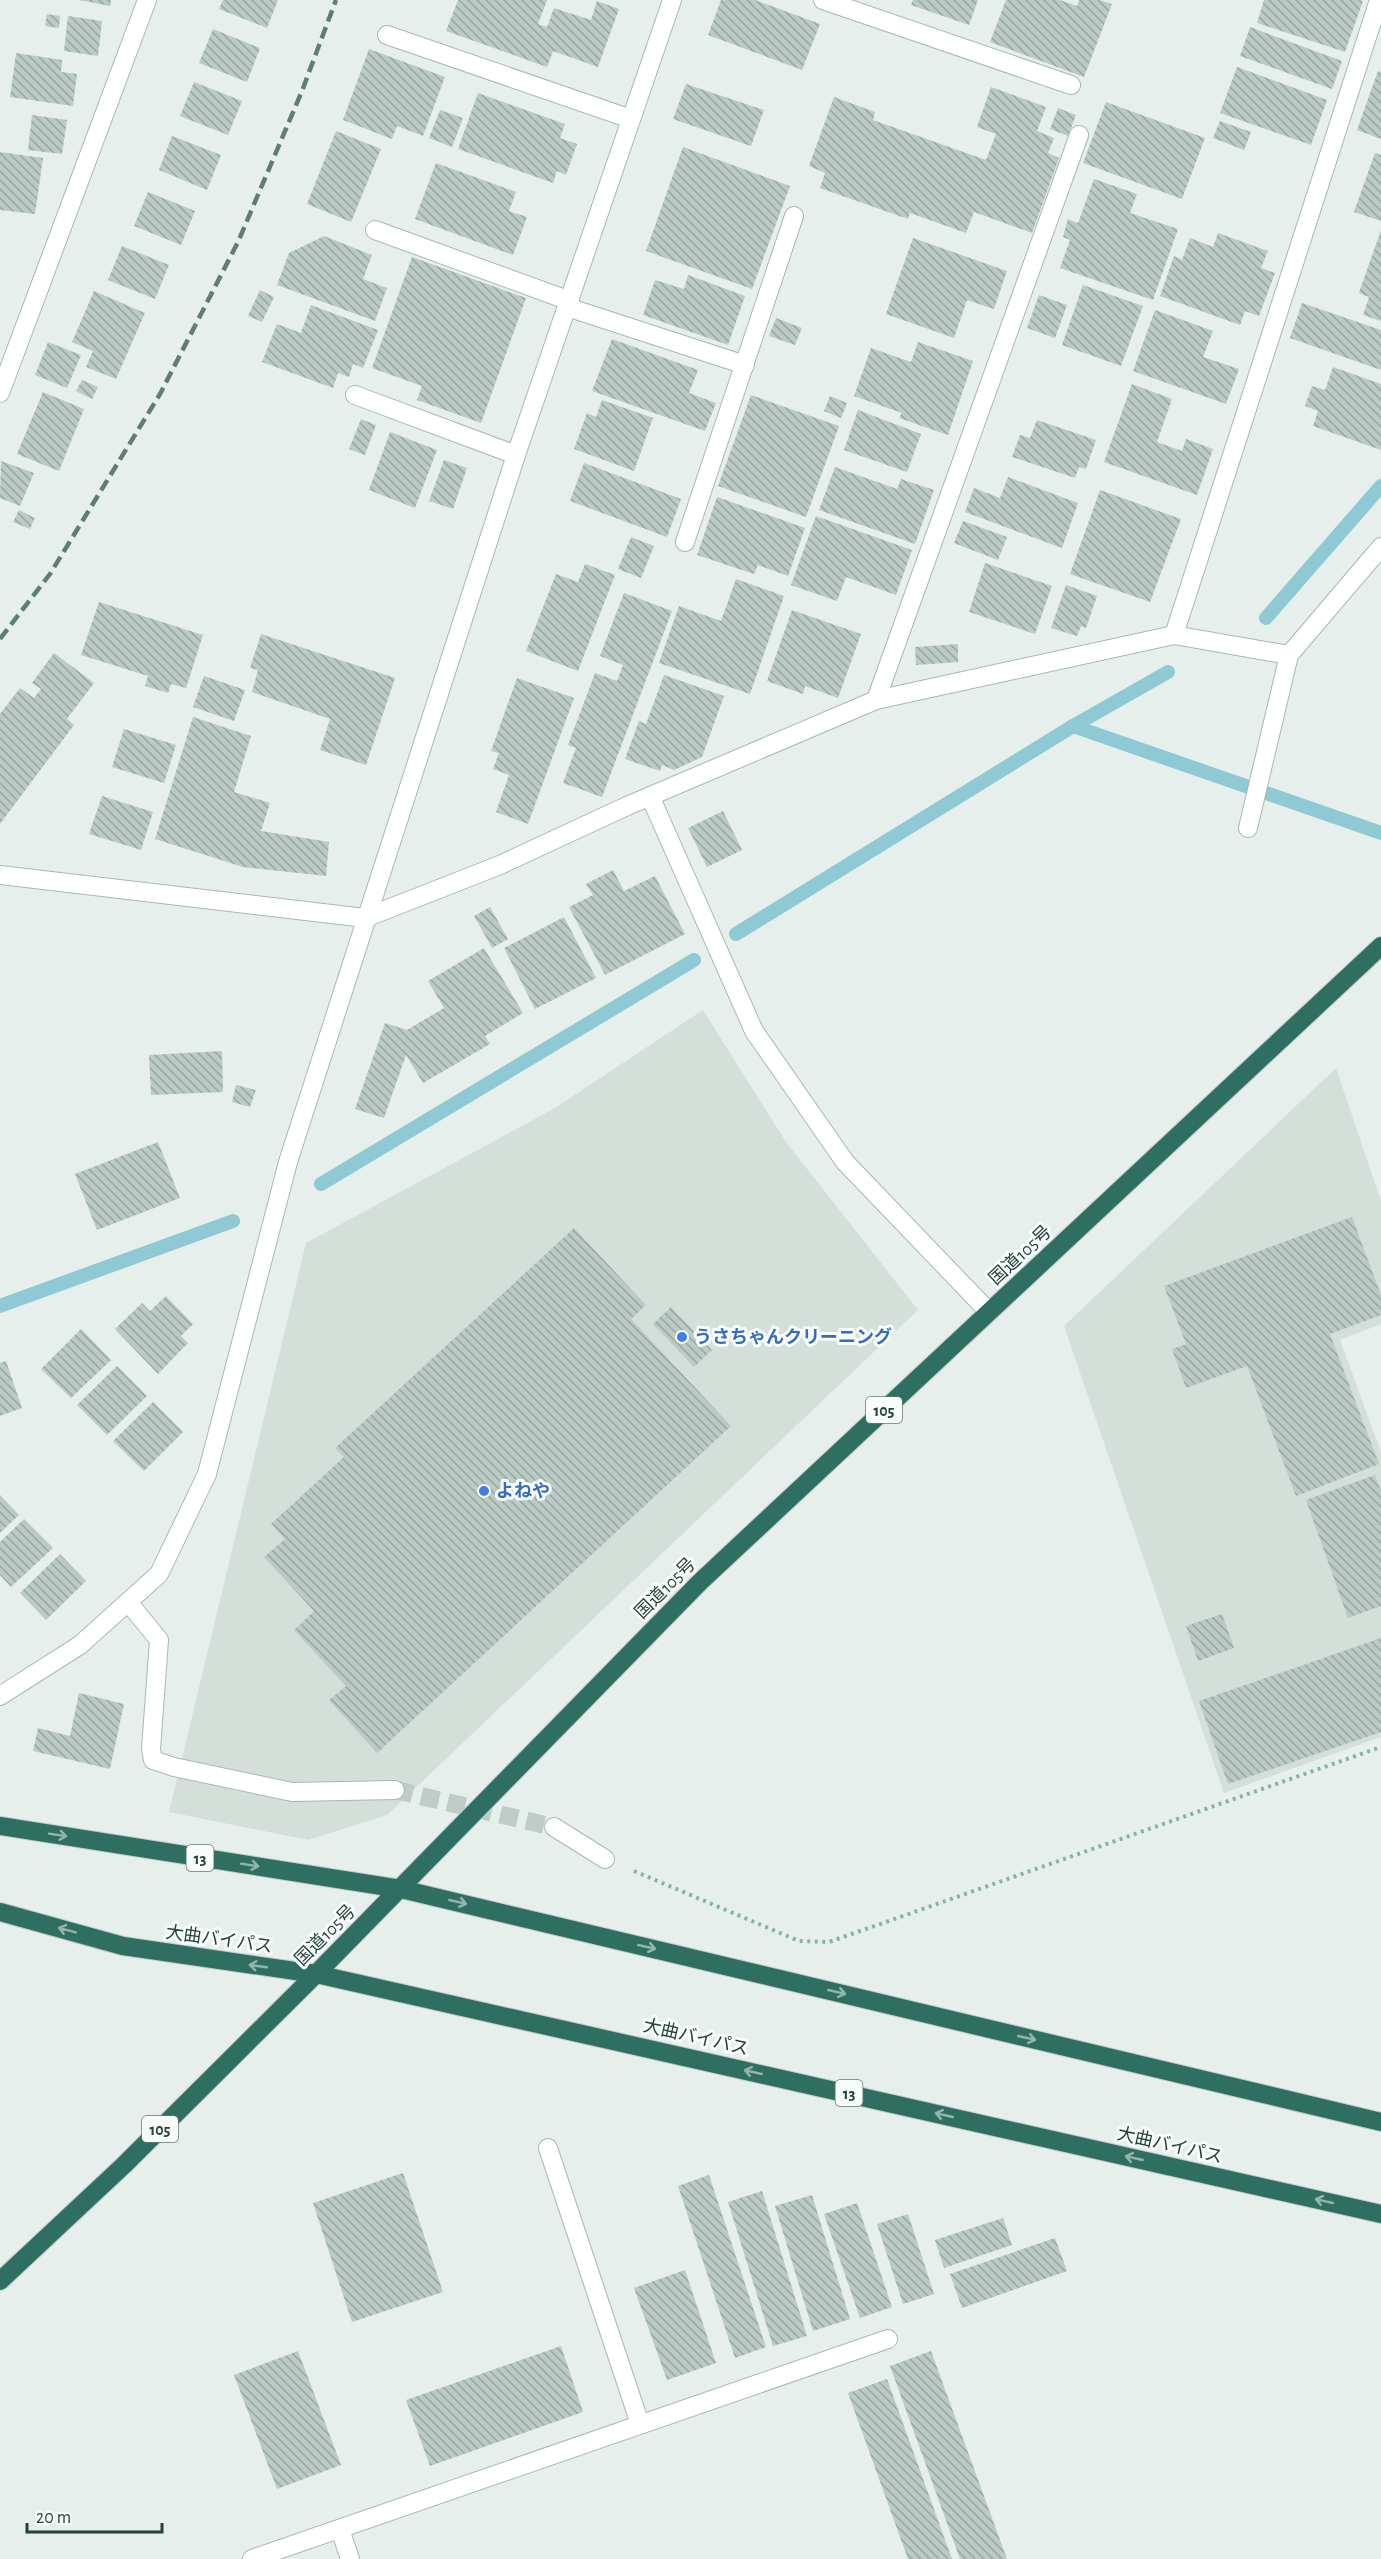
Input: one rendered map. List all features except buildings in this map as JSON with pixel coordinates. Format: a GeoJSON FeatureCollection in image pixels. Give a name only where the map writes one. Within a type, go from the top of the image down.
{"type":"FeatureCollection","features":[{"type":"Feature","properties":{"kind":"highway","name":"国道105号"},"geometry":{"type":"LineString","coordinates":[[0,2282],[124,2164],[401,1889],[700,1582],[1381,946]]}},
{"type":"Feature","properties":{"kind":"highway","name":"13"},"geometry":{"type":"LineString","coordinates":[[0,1826],[401,1889],[1381,2122]]}},
{"type":"Feature","properties":{"kind":"highway","name":"大曲バイパス"},"geometry":{"type":"LineString","coordinates":[[0,1912],[123,1946],[316,1974],[1381,2214]]}},
{"type":"Feature","properties":{"kind":"street"},"geometry":{"type":"LineString","coordinates":[[0,393],[147,0]]}},
{"type":"Feature","properties":{"kind":"street"},"geometry":{"type":"LineString","coordinates":[[0,1696],[80,1645],[159,1574],[207,1474],[288,1162],[516,455],[672,0]]}},
{"type":"Feature","properties":{"kind":"street"},"geometry":{"type":"LineString","coordinates":[[823,0],[1071,85]]}},
{"type":"Feature","properties":{"kind":"street"},"geometry":{"type":"LineString","coordinates":[[1174,635],[1379,0]]}},
{"type":"Feature","properties":{"kind":"street"},"geometry":{"type":"LineString","coordinates":[[387,35],[631,119]]}},
{"type":"Feature","properties":{"kind":"street"},"geometry":{"type":"LineString","coordinates":[[876,700],[1079,135]]}},
{"type":"Feature","properties":{"kind":"street"},"geometry":{"type":"LineString","coordinates":[[685,542],[794,216]]}},
{"type":"Feature","properties":{"kind":"street"},"geometry":{"type":"LineString","coordinates":[[375,230],[568,304],[745,365]]}},
{"type":"Feature","properties":{"kind":"street"},"geometry":{"type":"LineString","coordinates":[[355,395],[516,455]]}},
{"type":"Feature","properties":{"kind":"street"},"geometry":{"type":"LineString","coordinates":[[1248,828],[1289,655],[1381,547]]}},
{"type":"Feature","properties":{"kind":"street"},"geometry":{"type":"LineString","coordinates":[[0,875],[365,918],[500,865],[650,796],[876,700],[1174,635],[1289,655]]}},
{"type":"Feature","properties":{"kind":"street"},"geometry":{"type":"LineString","coordinates":[[650,796],[754,1031],[845,1162],[989,1312]]}},
{"type":"Feature","properties":{"kind":"street"},"geometry":{"type":"LineString","coordinates":[[128,1602],[159,1640],[151,1749],[153,1760],[174,1767],[292,1792],[395,1790]]}},
{"type":"Feature","properties":{"kind":"street"},"geometry":{"type":"LineString","coordinates":[[554,1827],[605,1859]]}},
{"type":"Feature","properties":{"kind":"street"},"geometry":{"type":"LineString","coordinates":[[548,2148],[640,2424]]}},
{"type":"Feature","properties":{"kind":"street"},"geometry":{"type":"LineString","coordinates":[[252,2559],[888,2339]]}},
{"type":"Feature","properties":{"kind":"street"},"geometry":{"type":"LineString","coordinates":[[340,2529],[350,2559]]}},
{"type":"Feature","properties":{"kind":"path"},"geometry":{"type":"LineString","coordinates":[[605,1859],[799,1941],[829,1942],[1381,1747]]}},
{"type":"Feature","properties":{"kind":"shaded area"},"geometry":{"type":"Polygon","coordinates":[[[703,1010],[786,1142],[918,1310],[387,1815],[308,1840],[169,1812],[306,1243],[555,1108],[703,1010]]]}},
{"type":"Feature","properties":{"kind":"shaded area"},"geometry":{"type":"Polygon","coordinates":[[[1336,1068],[1381,1201],[1381,1324],[1340,1340],[1381,1452],[1381,1737],[1224,1793],[1064,1326],[1336,1068]]]}},
{"type":"Feature","properties":{"kind":"waterway"},"geometry":{"type":"LineString","coordinates":[[1266,618],[1381,486]]}},
{"type":"Feature","properties":{"kind":"waterway"},"geometry":{"type":"LineString","coordinates":[[736,934],[1073,726],[1168,672]]}},
{"type":"Feature","properties":{"kind":"waterway"},"geometry":{"type":"LineString","coordinates":[[1073,726],[1381,833]]}},
{"type":"Feature","properties":{"kind":"waterway"},"geometry":{"type":"LineString","coordinates":[[321,1184],[694,960]]}},
{"type":"Feature","properties":{"kind":"waterway"},"geometry":{"type":"LineString","coordinates":[[0,1306],[233,1221]]}},
{"type":"Feature","properties":{"kind":"tunnel"},"geometry":{"type":"LineString","coordinates":[[395,1790],[554,1827]]}},
{"type":"Feature","properties":{"kind":"railway"},"geometry":{"type":"LineString","coordinates":[[0,639],[50,574],[160,394],[238,242],[302,91],[336,0]]}},
{"type":"Feature","properties":{"kind":"place","name":"うさちゃんクリーニング"},"geometry":{"type":"Point","coordinates":[682,1337]}},
{"type":"Feature","properties":{"kind":"place","name":"よねや"},"geometry":{"type":"Point","coordinates":[484,1491]}}]}
